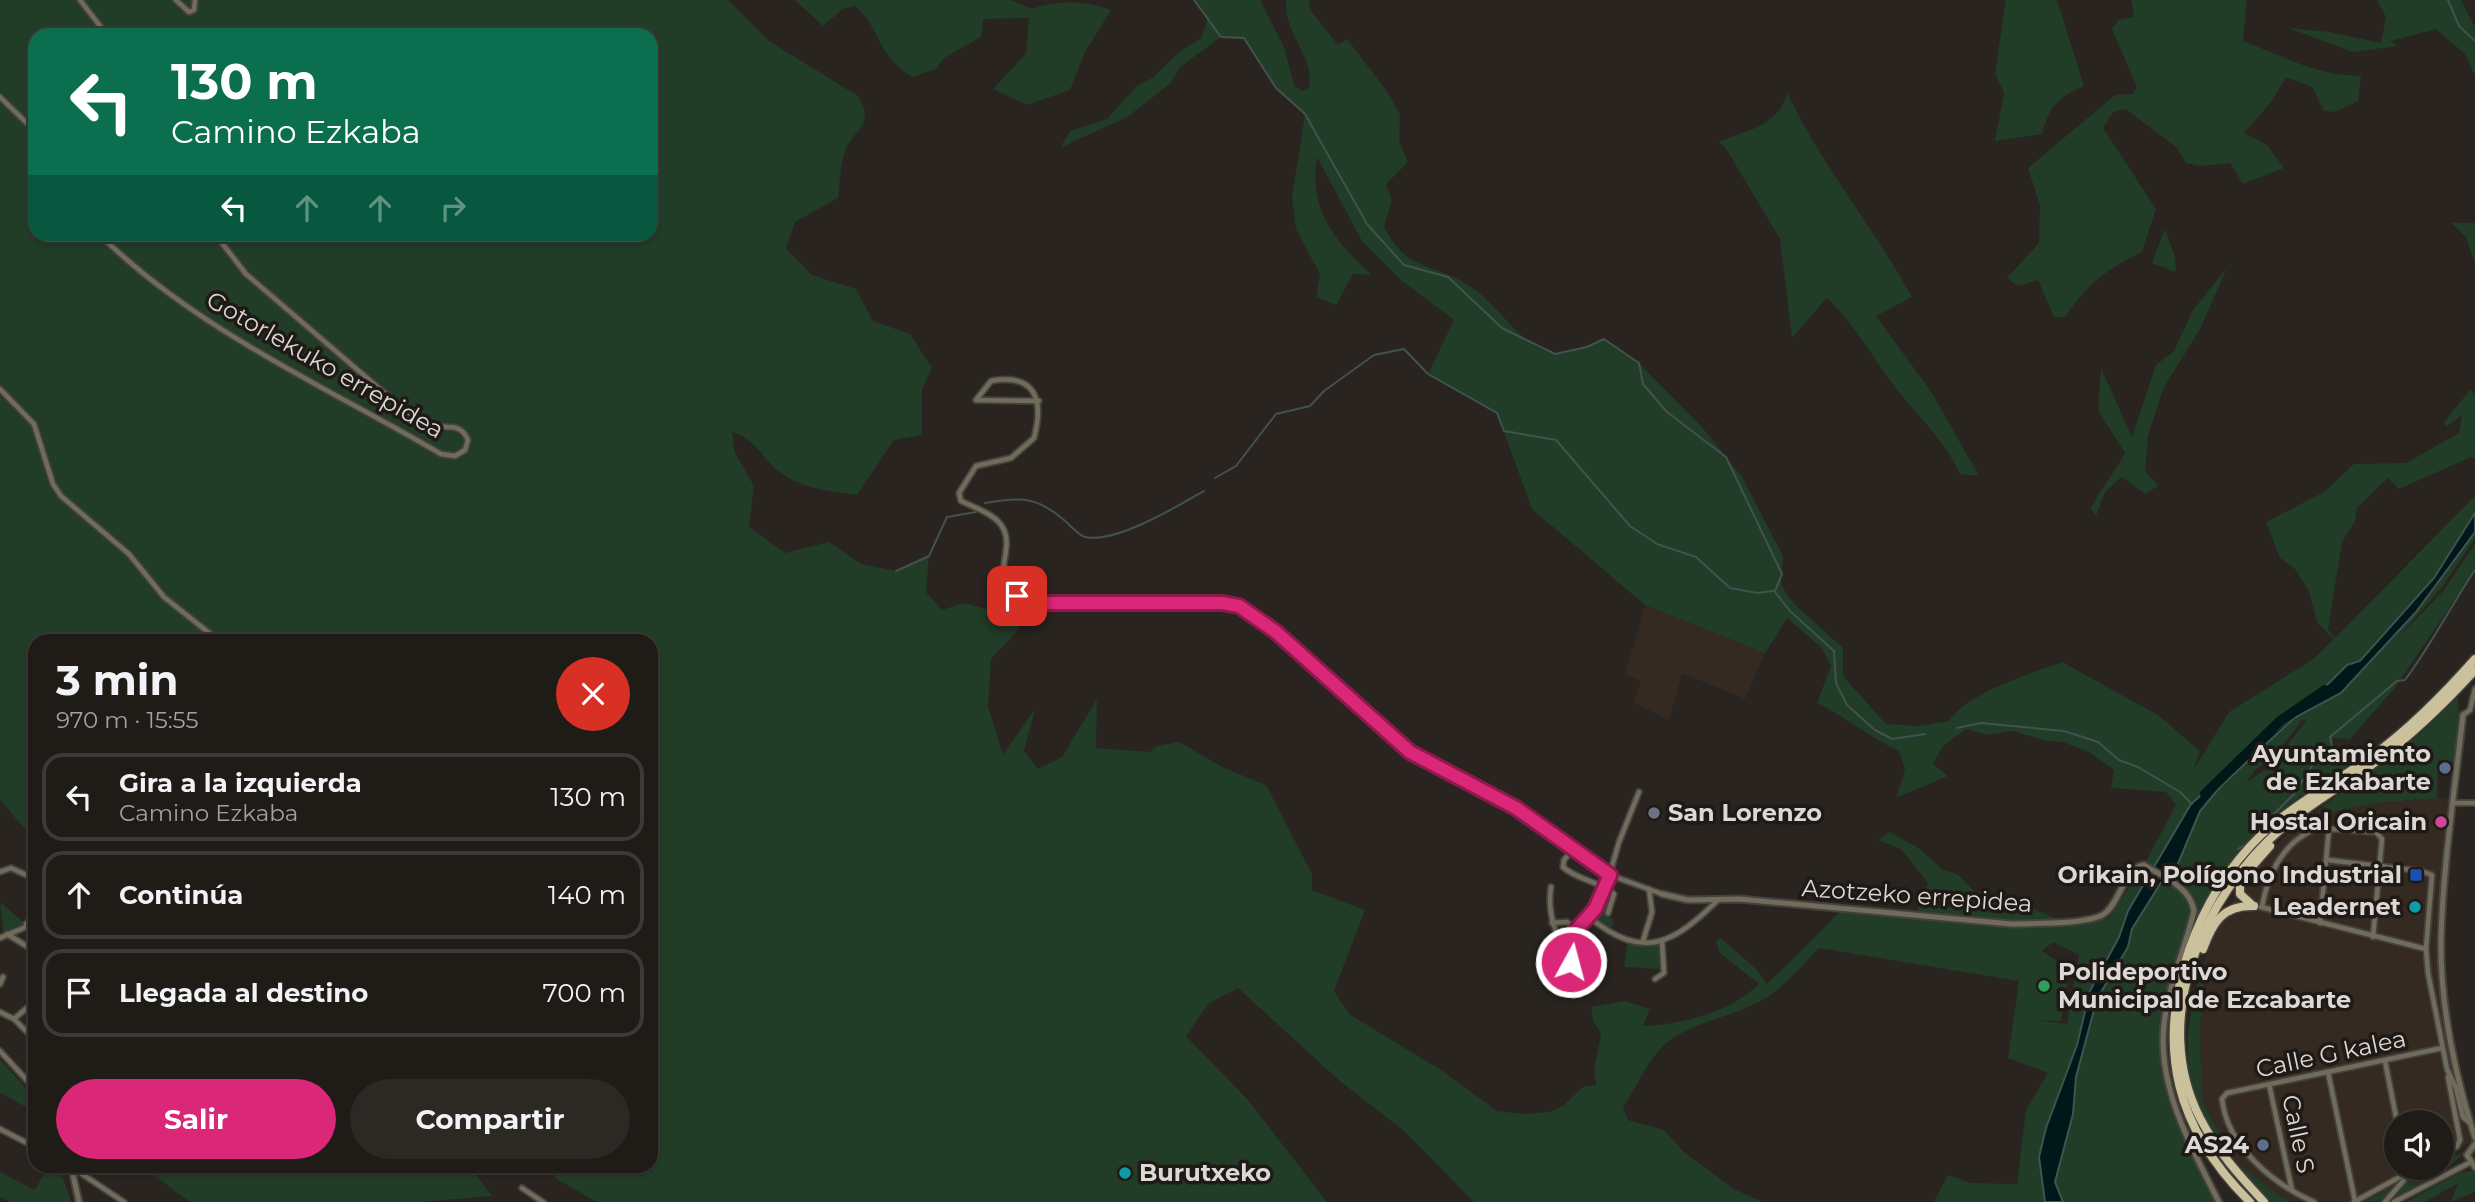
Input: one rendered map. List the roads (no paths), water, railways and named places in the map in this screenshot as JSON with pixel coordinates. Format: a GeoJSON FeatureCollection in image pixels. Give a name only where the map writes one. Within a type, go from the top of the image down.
{"type":"FeatureCollection","features":[{"type":"Feature","properties":{"kind":"highway"},"geometry":{"type":"LineString","coordinates":[[2250,1202],[2208,1154],[2189,1119],[2178,1086],[2172,1030],[2174,1003],[2195,933],[2224,878],[2263,834],[2405,731],[2475,659]]}},
{"type":"Feature","properties":{"kind":"highway"},"geometry":{"type":"LineString","coordinates":[[2264,1202],[2227,1163],[2199,1115],[2184,1070],[2180,1031],[2182,1004],[2192,962],[2216,907],[2246,863],[2294,818],[2406,739],[2434,714],[2475,670]]}},
{"type":"Feature","properties":{"kind":"highway"},"geometry":{"type":"LineString","coordinates":[[2258,906],[2240,894],[2240,880],[2294,818]]}},
{"type":"Feature","properties":{"kind":"highway"},"geometry":{"type":"LineString","coordinates":[[2182,1004],[2206,941],[2220,915],[2239,906],[2258,906]]}},
{"type":"Feature","properties":{"kind":"street"},"geometry":{"type":"LineString","coordinates":[[80,0],[102,28]]}},
{"type":"Feature","properties":{"kind":"street"},"geometry":{"type":"LineString","coordinates":[[176,0],[189,12],[194,10],[195,0]]}},
{"type":"Feature","properties":{"kind":"street"},"geometry":{"type":"LineString","coordinates":[[0,97],[28,124]]}},
{"type":"Feature","properties":{"kind":"street","name":"Gotorlekuko errepidea"},"geometry":{"type":"LineString","coordinates":[[107,242],[217,327],[441,454],[455,456],[465,450],[468,440],[463,432],[457,427],[425,424],[402,408],[246,274],[221,242]]}},
{"type":"Feature","properties":{"kind":"street"},"geometry":{"type":"LineString","coordinates":[[1039,401],[976,400],[991,381],[1013,379],[1034,392],[1039,401],[1034,438],[1011,458],[976,466],[959,493],[961,501],[987,510],[1002,525],[1007,548],[1003,579],[1025,601],[1222,603],[1239,606],[1276,632],[1410,752],[1516,808],[1610,875],[1662,894]]}},
{"type":"Feature","properties":{"kind":"street"},"geometry":{"type":"LineString","coordinates":[[0,389],[34,424],[53,484],[61,496],[129,554],[170,603],[210,634]]}},
{"type":"Feature","properties":{"kind":"street"},"geometry":{"type":"LineString","coordinates":[[2475,689],[2470,710],[2463,715],[2441,939],[2444,993],[2453,1048],[2475,1138]]}},
{"type":"Feature","properties":{"kind":"street"},"geometry":{"type":"LineString","coordinates":[[1565,949],[1589,917],[1606,887],[1619,842],[1639,792]]}},
{"type":"Feature","properties":{"kind":"street"},"geometry":{"type":"LineString","coordinates":[[2454,803],[2475,803]]}},
{"type":"Feature","properties":{"kind":"street"},"geometry":{"type":"LineString","coordinates":[[2320,923],[2329,829]]}},
{"type":"Feature","properties":{"kind":"street"},"geometry":{"type":"LineString","coordinates":[[2373,937],[2382,839],[2376,832],[2329,829],[2308,831],[2284,852],[2268,876],[2258,906],[2373,937],[2426,949]]}},
{"type":"Feature","properties":{"kind":"street"},"geometry":{"type":"LineString","coordinates":[[1573,848],[1564,860],[1563,867],[1569,873],[1606,887],[1614,894],[1608,913]]}},
{"type":"Feature","properties":{"kind":"street"},"geometry":{"type":"LineString","coordinates":[[2328,859],[2432,875],[2426,949],[2460,1140],[2454,1148]]}},
{"type":"Feature","properties":{"kind":"street","name":"Azotzeko errepidea"},"geometry":{"type":"LineString","coordinates":[[1662,894],[1677,899],[1718,899],[2011,924],[2037,923],[2092,919],[2105,914],[2134,868],[2144,865],[2187,894],[2194,911],[2166,1007],[2163,1028],[2166,1073],[2178,1114],[2219,1202]]}},
{"type":"Feature","properties":{"kind":"street"},"geometry":{"type":"LineString","coordinates":[[0,870],[11,868],[28,876]]}},
{"type":"Feature","properties":{"kind":"street"},"geometry":{"type":"LineString","coordinates":[[1551,887],[1549,910],[1552,923],[1571,962],[1592,986]]}},
{"type":"Feature","properties":{"kind":"street"},"geometry":{"type":"LineString","coordinates":[[1643,941],[1652,912],[1648,889]]}},
{"type":"Feature","properties":{"kind":"street"},"geometry":{"type":"LineString","coordinates":[[1589,917],[1628,939],[1662,942],[1683,932],[1718,899]]}},
{"type":"Feature","properties":{"kind":"street"},"geometry":{"type":"LineString","coordinates":[[1552,923],[1567,922],[1577,930]]}},
{"type":"Feature","properties":{"kind":"street"},"geometry":{"type":"LineString","coordinates":[[0,939],[26,925]]}},
{"type":"Feature","properties":{"kind":"street"},"geometry":{"type":"LineString","coordinates":[[7,934],[28,947]]}},
{"type":"Feature","properties":{"kind":"street"},"geometry":{"type":"LineString","coordinates":[[1655,979],[1664,973],[1662,942]]}},
{"type":"Feature","properties":{"kind":"street"},"geometry":{"type":"LineString","coordinates":[[0,984],[3,977]]}},
{"type":"Feature","properties":{"kind":"street"},"geometry":{"type":"LineString","coordinates":[[14,1019],[28,1007]]}},
{"type":"Feature","properties":{"kind":"street"},"geometry":{"type":"LineString","coordinates":[[0,1012],[14,1019],[28,1034]]}},
{"type":"Feature","properties":{"kind":"street","name":"Calle G kalea"},"geometry":{"type":"LineString","coordinates":[[2292,1191],[2271,1176],[2240,1143],[2223,1113],[2222,1100],[2227,1093],[2442,1048]]}},
{"type":"Feature","properties":{"kind":"street"},"geometry":{"type":"LineString","coordinates":[[0,1051],[28,1081]]}},
{"type":"Feature","properties":{"kind":"street"},"geometry":{"type":"LineString","coordinates":[[2385,1061],[2395,1110]]}},
{"type":"Feature","properties":{"kind":"street"},"geometry":{"type":"LineString","coordinates":[[2446,1069],[2456,1088],[2463,1117],[2470,1123]]}},
{"type":"Feature","properties":{"kind":"street"},"geometry":{"type":"LineString","coordinates":[[2328,1072],[2354,1202],[2390,1180]]}},
{"type":"Feature","properties":{"kind":"street","name":"Calle S"},"geometry":{"type":"LineString","coordinates":[[2269,1084],[2292,1191]]}},
{"type":"Feature","properties":{"kind":"street"},"geometry":{"type":"LineString","coordinates":[[0,1129],[28,1143]]}},
{"type":"Feature","properties":{"kind":"street"},"geometry":{"type":"LineString","coordinates":[[2469,1163],[2468,1151],[2475,1144]]}},
{"type":"Feature","properties":{"kind":"street"},"geometry":{"type":"LineString","coordinates":[[2469,1163],[2475,1167]]}},
{"type":"Feature","properties":{"kind":"street"},"geometry":{"type":"LineString","coordinates":[[2394,1202],[2469,1163]]}},
{"type":"Feature","properties":{"kind":"street"},"geometry":{"type":"LineString","coordinates":[[72,1173],[79,1200]]}},
{"type":"Feature","properties":{"kind":"street"},"geometry":{"type":"LineString","coordinates":[[80,1173],[124,1202]]}},
{"type":"Feature","properties":{"kind":"street"},"geometry":{"type":"LineString","coordinates":[[2385,1202],[2400,1180]]}},
{"type":"Feature","properties":{"kind":"street"},"geometry":{"type":"LineString","coordinates":[[522,1188],[543,1202]]}},
{"type":"Feature","properties":{"kind":"street"},"geometry":{"type":"LineString","coordinates":[[2292,1191],[2314,1202]]}},
{"type":"Feature","properties":{"kind":"water"},"geometry":{"type":"Polygon","coordinates":[[[2475,513],[2475,532],[2416,612],[2341,693],[2294,718],[2221,786],[2200,811],[2177,866],[2162,881],[2132,929],[2128,947],[2097,999],[2076,1077],[2073,1114],[2055,1182],[2063,1202],[2045,1202],[2039,1157],[2046,1128],[2077,1045],[2090,991],[2119,937],[2128,911],[2191,804],[2316,696],[2347,665],[2360,661],[2434,578],[2475,513]]]}},
{"type":"Feature","properties":{"kind":"waterway"},"geometry":{"type":"LineString","coordinates":[[1194,0],[1221,37],[1244,38],[1276,88],[1305,114],[1367,224],[1404,265],[1448,277],[1502,328],[1555,354],[1587,347],[1604,339],[1639,363],[1643,384],[1667,412],[1726,457],[1782,574],[1775,591]]}},
{"type":"Feature","properties":{"kind":"waterway"},"geometry":{"type":"LineString","coordinates":[[2448,0],[2459,26],[2475,41]]}},
{"type":"Feature","properties":{"kind":"waterway"},"geometry":{"type":"LineString","coordinates":[[1215,478],[1236,466],[1276,414],[1310,406],[1324,391],[1374,355],[1404,349],[1428,374],[1497,413],[1504,431],[1556,440],[1630,526],[1657,544],[1696,557],[1730,588],[1757,593],[1773,591]]}},
{"type":"Feature","properties":{"kind":"waterway"},"geometry":{"type":"LineString","coordinates":[[985,503],[1018,499],[1036,502],[1054,512],[1082,536],[1098,538],[1146,522],[1204,491]]}},
{"type":"Feature","properties":{"kind":"waterway"},"geometry":{"type":"LineString","coordinates":[[896,571],[929,556],[947,517],[976,512]]}},
{"type":"Feature","properties":{"kind":"waterway"},"geometry":{"type":"LineString","coordinates":[[2263,825],[2294,794],[2322,750],[2327,754],[2332,746],[2330,737],[2397,681],[2405,680],[2475,570]]}},
{"type":"Feature","properties":{"kind":"waterway"},"geometry":{"type":"LineString","coordinates":[[1775,592],[1790,611],[1834,651],[1836,683],[1847,705],[1875,730],[1892,739],[1925,734]]}},
{"type":"Feature","properties":{"kind":"waterway"},"geometry":{"type":"LineString","coordinates":[[2205,794],[2280,721],[2325,690]]}},
{"type":"Feature","properties":{"kind":"waterway"},"geometry":{"type":"LineString","coordinates":[[1957,728],[1981,723],[2064,731],[2098,742],[2119,760],[2138,767],[2180,792],[2192,804]]}},
{"type":"Feature","properties":{"kind":"waterway"},"geometry":{"type":"LineString","coordinates":[[2238,849],[2249,842]]}},
{"type":"Feature","properties":{"kind":"place","name":"Ayuntamiento de Ezkabarte"},"geometry":{"type":"Point","coordinates":[2445,768]}},
{"type":"Feature","properties":{"kind":"place","name":"San Lorenzo"},"geometry":{"type":"Point","coordinates":[1654,813]}},
{"type":"Feature","properties":{"kind":"place","name":"Hostal Oricain"},"geometry":{"type":"Point","coordinates":[2441,822]}},
{"type":"Feature","properties":{"kind":"place","name":"Orikain, Polígono Industrial"},"geometry":{"type":"Point","coordinates":[2416,875]}},
{"type":"Feature","properties":{"kind":"place","name":"Leadernet"},"geometry":{"type":"Point","coordinates":[2415,907]}},
{"type":"Feature","properties":{"kind":"place","name":"Polideportivo Municipal de Ezcabarte"},"geometry":{"type":"Point","coordinates":[2044,986]}},
{"type":"Feature","properties":{"kind":"place","name":"AS24"},"geometry":{"type":"Point","coordinates":[2263,1145]}},
{"type":"Feature","properties":{"kind":"place","name":"Burutxeko"},"geometry":{"type":"Point","coordinates":[1125,1173]}}]}
